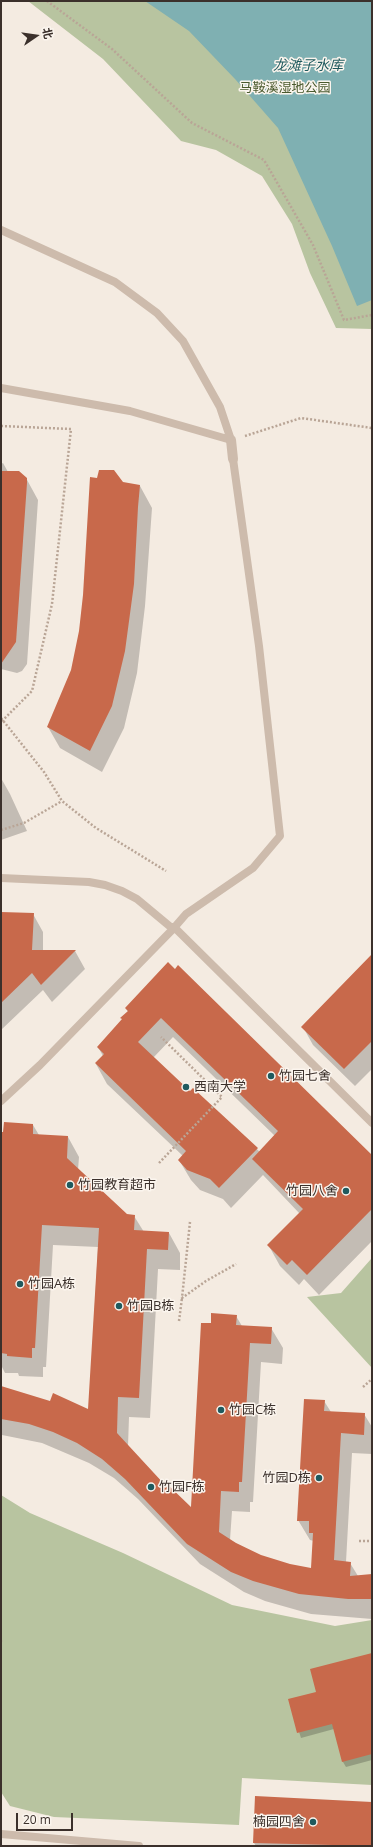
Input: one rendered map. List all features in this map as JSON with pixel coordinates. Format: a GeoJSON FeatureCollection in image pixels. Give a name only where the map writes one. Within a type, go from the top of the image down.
{"type":"FeatureCollection","features":[{"type":"Feature","properties":{"kind":"street"},"geometry":{"type":"LineString","coordinates":[[231,440],[233,459]]}},
{"type":"Feature","properties":{"kind":"lane"},"geometry":{"type":"LineString","coordinates":[[1,230],[115,282],[157,313],[183,341],[220,407],[231,440]]}},
{"type":"Feature","properties":{"kind":"lane"},"geometry":{"type":"LineString","coordinates":[[1,388],[130,411],[231,440]]}},
{"type":"Feature","properties":{"kind":"lane"},"geometry":{"type":"LineString","coordinates":[[1,1101],[40,1065],[186,914],[253,868],[280,836],[259,646],[233,459]]}},
{"type":"Feature","properties":{"kind":"lane"},"geometry":{"type":"LineString","coordinates":[[1,878],[89,882],[105,885],[122,891],[137,899],[173,928],[372,1123]]}},
{"type":"Feature","properties":{"kind":"lane"},"geometry":{"type":"LineString","coordinates":[[1,1834],[139,1846]]}},
{"type":"Feature","properties":{"kind":"path"},"geometry":{"type":"LineString","coordinates":[[47,1],[112,49],[192,123],[264,160],[313,245],[344,320],[372,315]]}},
{"type":"Feature","properties":{"kind":"path"},"geometry":{"type":"LineString","coordinates":[[231,440],[301,418],[372,428]]}},
{"type":"Feature","properties":{"kind":"path"},"geometry":{"type":"LineString","coordinates":[[1,426],[71,429],[52,604],[32,691],[2,720],[44,772],[62,801],[96,828],[166,871]]}},
{"type":"Feature","properties":{"kind":"path"},"geometry":{"type":"LineString","coordinates":[[1,830],[24,823],[62,801]]}},
{"type":"Feature","properties":{"kind":"path"},"geometry":{"type":"LineString","coordinates":[[159,1162],[222,1097],[161,1037]]}},
{"type":"Feature","properties":{"kind":"path"},"geometry":{"type":"LineString","coordinates":[[179,1321],[190,1222]]}},
{"type":"Feature","properties":{"kind":"path"},"geometry":{"type":"LineString","coordinates":[[182,1298],[206,1280],[236,1264]]}},
{"type":"Feature","properties":{"kind":"path"},"geometry":{"type":"LineString","coordinates":[[363,1387],[372,1379]]}},
{"type":"Feature","properties":{"kind":"path"},"geometry":{"type":"LineString","coordinates":[[359,1541],[372,1541]]}},
{"type":"Feature","properties":{"kind":"green space","name":"马鞍溪湿地公园"},"geometry":{"type":"Polygon","coordinates":[[[28,1],[372,1],[372,329],[336,328],[310,273],[292,224],[262,176],[216,150],[181,141],[103,59],[28,1]]]}},
{"type":"Feature","properties":{"kind":"green space"},"geometry":{"type":"Polygon","coordinates":[[[371,1259],[372,1368],[307,1297],[341,1293],[371,1259]]]}},
{"type":"Feature","properties":{"kind":"green space"},"geometry":{"type":"Polygon","coordinates":[[[1,1495],[30,1513],[123,1553],[232,1605],[335,1626],[372,1620],[372,1785],[242,1778],[239,1825],[54,1817],[10,1806],[1,1792],[1,1495]]]}},
{"type":"Feature","properties":{"kind":"water","name":"龙滩子水库"},"geometry":{"type":"Polygon","coordinates":[[[145,1],[372,1],[372,300],[357,306],[332,246],[278,128],[235,79],[189,31],[145,1]]]}},
{"type":"Feature","properties":{"kind":"building"},"geometry":{"type":"Polygon","coordinates":[[[99,470],[114,470],[123,482],[140,485],[134,584],[125,651],[112,706],[90,751],[47,727],[71,670],[79,631],[83,595],[90,477],[97,478],[99,470]]]}},
{"type":"Feature","properties":{"kind":"building"},"geometry":{"type":"Polygon","coordinates":[[[1,471],[19,471],[27,478],[27,483],[16,642],[1,664],[1,471]]]}},
{"type":"Feature","properties":{"kind":"building"},"geometry":{"type":"Polygon","coordinates":[[[1,912],[34,913],[32,950],[76,950],[41,985],[32,973],[1,1003],[1,912]]]}},
{"type":"Feature","properties":{"kind":"building"},"geometry":{"type":"Polygon","coordinates":[[[372,954],[372,1041],[344,1069],[301,1027],[372,954]]]}},
{"type":"Feature","properties":{"kind":"building"},"geometry":{"type":"Polygon","coordinates":[[[168,962],[175,969],[178,965],[372,1155],[372,1209],[307,1275],[292,1260],[287,1265],[267,1245],[303,1209],[252,1159],[278,1131],[161,1018],[138,1042],[190,1091],[193,1088],[258,1148],[219,1188],[210,1179],[187,1170],[178,1160],[186,1151],[95,1063],[104,1054],[97,1047],[122,1019],[120,1018],[128,1011],[125,1008],[168,962]]]}},
{"type":"Feature","properties":{"kind":"building"},"geometry":{"type":"Polygon","coordinates":[[[4,1122],[33,1124],[33,1134],[68,1136],[67,1158],[127,1214],[135,1215],[134,1230],[169,1232],[168,1250],[147,1249],[139,1398],[118,1397],[117,1433],[165,1485],[164,1481],[191,1507],[201,1323],[211,1323],[211,1313],[237,1315],[236,1325],[272,1327],[271,1344],[250,1343],[242,1482],[239,1482],[239,1492],[221,1491],[219,1532],[236,1543],[261,1555],[290,1564],[311,1568],[313,1533],[309,1533],[309,1521],[297,1521],[304,1399],[325,1400],[324,1411],[365,1413],[364,1435],[341,1433],[334,1560],[351,1562],[350,1576],[372,1574],[372,1599],[348,1599],[299,1594],[253,1581],[231,1572],[187,1544],[125,1479],[102,1459],[77,1443],[53,1432],[29,1424],[1,1419],[1,1386],[50,1401],[53,1393],[88,1409],[99,1228],[42,1225],[35,1348],[32,1348],[32,1358],[7,1356],[7,1354],[1,1353],[1,1132],[3,1132],[4,1122]]]}},
{"type":"Feature","properties":{"kind":"building"},"geometry":{"type":"Polygon","coordinates":[[[372,1653],[372,1754],[342,1762],[332,1724],[297,1733],[288,1699],[316,1692],[310,1669],[372,1653]]]}},
{"type":"Feature","properties":{"kind":"building","name":"楠园四舍"},"geometry":{"type":"Polygon","coordinates":[[[255,1796],[372,1802],[372,1846],[253,1843],[255,1796]]]}},
{"type":"Feature","properties":{"kind":"place","name":"竹园七舍"},"geometry":{"type":"Point","coordinates":[271,1076]}},
{"type":"Feature","properties":{"kind":"place","name":"西南大学"},"geometry":{"type":"Point","coordinates":[186,1087]}},
{"type":"Feature","properties":{"kind":"place","name":"竹园教育超市"},"geometry":{"type":"Point","coordinates":[70,1185]}},
{"type":"Feature","properties":{"kind":"place","name":"竹园八舍"},"geometry":{"type":"Point","coordinates":[346,1191]}},
{"type":"Feature","properties":{"kind":"place","name":"竹园A栋"},"geometry":{"type":"Point","coordinates":[20,1284]}},
{"type":"Feature","properties":{"kind":"place","name":"竹园B栋"},"geometry":{"type":"Point","coordinates":[119,1306]}},
{"type":"Feature","properties":{"kind":"place","name":"竹园C栋"},"geometry":{"type":"Point","coordinates":[221,1410]}},
{"type":"Feature","properties":{"kind":"place","name":"竹园D栋"},"geometry":{"type":"Point","coordinates":[319,1478]}},
{"type":"Feature","properties":{"kind":"place","name":"竹园F栋"},"geometry":{"type":"Point","coordinates":[151,1487]}},
{"type":"Feature","properties":{"kind":"place","name":"楠园四舍"},"geometry":{"type":"Point","coordinates":[313,1822]}}]}
